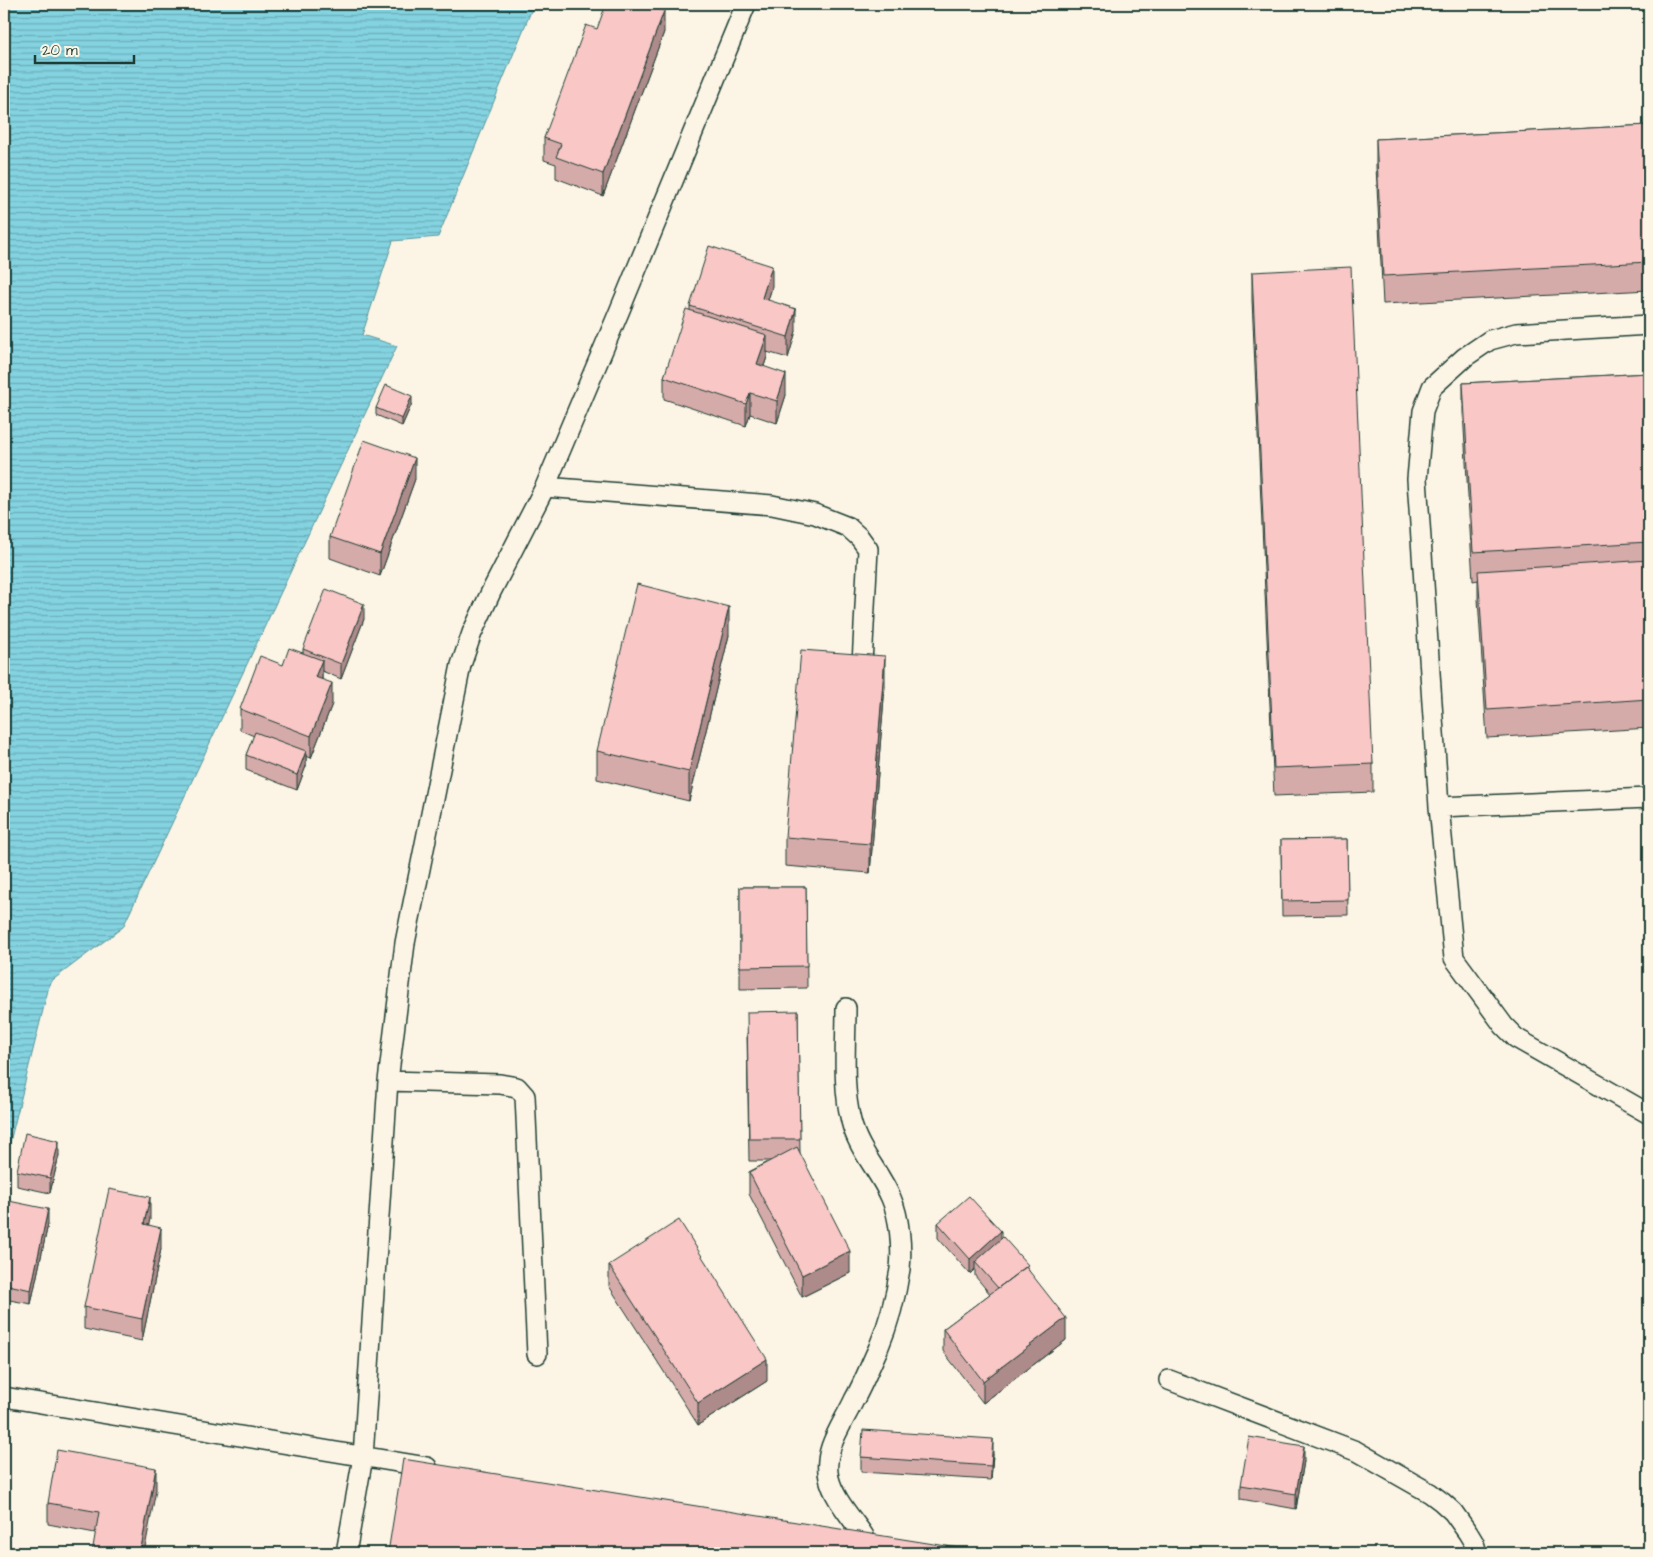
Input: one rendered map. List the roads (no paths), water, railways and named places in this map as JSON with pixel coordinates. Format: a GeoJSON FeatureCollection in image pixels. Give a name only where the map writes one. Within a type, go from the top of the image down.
{"type":"FeatureCollection","features":[{"type":"Feature","properties":{"kind":"lane"},"geometry":{"type":"LineString","coordinates":[[346,1553],[363,1457],[388,1081],[405,944],[461,665],[472,633],[545,487],[746,4]]}},
{"type":"Feature","properties":{"kind":"lane"},"geometry":{"type":"LineString","coordinates":[[1649,324],[1516,333],[1490,340],[1465,357],[1432,386],[1423,410],[1417,479],[1439,807],[1454,958],[1504,1026],[1516,1038],[1649,1114]]}},
{"type":"Feature","properties":{"kind":"lane"},"geometry":{"type":"LineString","coordinates":[[545,487],[772,505],[816,514],[848,527],[868,549],[862,664]]}},
{"type":"Feature","properties":{"kind":"lane"},"geometry":{"type":"LineString","coordinates":[[1439,807],[1649,798]]}},
{"type":"Feature","properties":{"kind":"lane"},"geometry":{"type":"LineString","coordinates":[[846,1008],[846,1085],[851,1123],[863,1150],[892,1198],[900,1233],[900,1267],[893,1307],[854,1401],[837,1431],[829,1455],[829,1477],[837,1496],[864,1536]]}},
{"type":"Feature","properties":{"kind":"lane"},"geometry":{"type":"LineString","coordinates":[[388,1081],[500,1084],[516,1087],[525,1096],[537,1354]]}},
{"type":"Feature","properties":{"kind":"lane"},"geometry":{"type":"LineString","coordinates":[[1169,1380],[1356,1451],[1430,1493],[1442,1502],[1453,1512],[1468,1533],[1477,1553]]}},
{"type":"Feature","properties":{"kind":"lane"},"geometry":{"type":"LineString","coordinates":[[4,1396],[442,1470]]}},
{"type":"Feature","properties":{"kind":"lane"},"geometry":{"type":"LineString","coordinates":[[844,1533],[883,1538]]}},
{"type":"Feature","properties":{"kind":"water"},"geometry":{"type":"Polygon","coordinates":[[[4,4],[534,4],[438,237],[393,241],[362,335],[397,346],[123,927],[50,982],[4,1166],[4,4]]]}}]}
